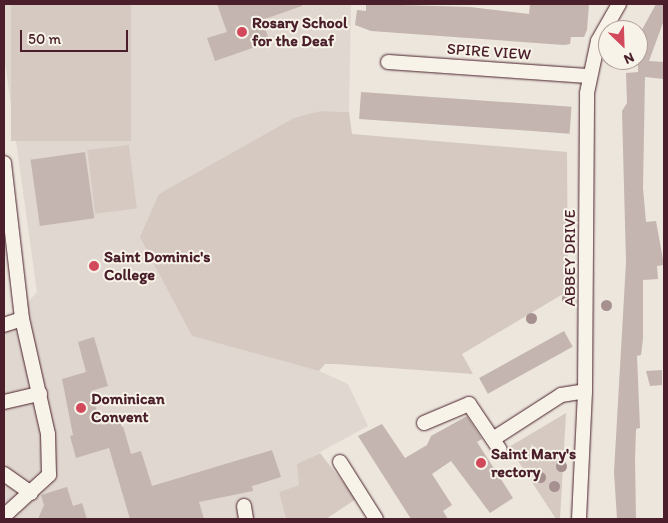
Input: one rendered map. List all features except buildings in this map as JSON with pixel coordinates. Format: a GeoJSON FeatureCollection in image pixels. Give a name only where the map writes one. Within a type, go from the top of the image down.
{"type":"FeatureCollection","features":[{"type":"Feature","properties":{"kind":"street","name":"ABBEY DRIVE"},"geometry":{"type":"LineString","coordinates":[[579,519],[586,391],[588,76],[598,41],[619,4]]}},
{"type":"Feature","properties":{"kind":"street","name":"SPIRE VIEW"},"geometry":{"type":"LineString","coordinates":[[388,62],[588,76]]}},
{"type":"Feature","properties":{"kind":"street"},"geometry":{"type":"LineString","coordinates":[[4,163],[22,319],[48,434],[49,475],[4,516]]}},
{"type":"Feature","properties":{"kind":"street"},"geometry":{"type":"LineString","coordinates":[[4,324],[22,319]]}},
{"type":"Feature","properties":{"kind":"street"},"geometry":{"type":"LineString","coordinates":[[424,423],[469,404],[497,445],[520,422],[561,395],[586,391]]}},
{"type":"Feature","properties":{"kind":"street"},"geometry":{"type":"LineString","coordinates":[[4,402],[40,394]]}},
{"type":"Feature","properties":{"kind":"street"},"geometry":{"type":"LineString","coordinates":[[340,462],[376,519]]}},
{"type":"Feature","properties":{"kind":"street"},"geometry":{"type":"LineString","coordinates":[[4,474],[31,493]]}},
{"type":"Feature","properties":{"kind":"shaded area","name":"Saint Dominic's College"},"geometry":{"type":"Polygon","coordinates":[[[4,4],[351,4],[349,112],[321,111],[159,194],[192,336],[319,371],[348,384],[368,426],[298,464],[299,485],[279,492],[286,519],[4,519],[4,329],[37,292],[4,55],[4,4]]]}},
{"type":"Feature","properties":{"kind":"shaded area"},"geometry":{"type":"Polygon","coordinates":[[[11,4],[131,4],[131,141],[11,141],[11,4]]]}},
{"type":"Feature","properties":{"kind":"shaded area"},"geometry":{"type":"Polygon","coordinates":[[[321,111],[349,112],[352,134],[567,152],[568,291],[462,354],[473,374],[336,364],[325,364],[319,371],[192,336],[140,237],[159,194],[294,118],[321,111]]]}},
{"type":"Feature","properties":{"kind":"shaded area"},"geometry":{"type":"Polygon","coordinates":[[[129,145],[137,209],[95,214],[87,150],[129,145]]]}},
{"type":"Feature","properties":{"kind":"shaded area"},"geometry":{"type":"Polygon","coordinates":[[[566,413],[560,519],[556,519],[509,447],[566,413]]]}},
{"type":"Feature","properties":{"kind":"shaded area"},"geometry":{"type":"Polygon","coordinates":[[[320,453],[356,499],[326,519],[286,519],[279,492],[299,485],[297,464],[320,453]]]}},
{"type":"Feature","properties":{"kind":"place","name":"Rosary School for the Deaf"},"geometry":{"type":"Point","coordinates":[242,32]}},
{"type":"Feature","properties":{"kind":"place","name":"Saint Dominic's College"},"geometry":{"type":"Point","coordinates":[94,266]}},
{"type":"Feature","properties":{"kind":"place","name":"Dominican Convent"},"geometry":{"type":"Point","coordinates":[81,408]}},
{"type":"Feature","properties":{"kind":"place","name":"Saint Mary's rectory"},"geometry":{"type":"Point","coordinates":[481,463]}}]}
